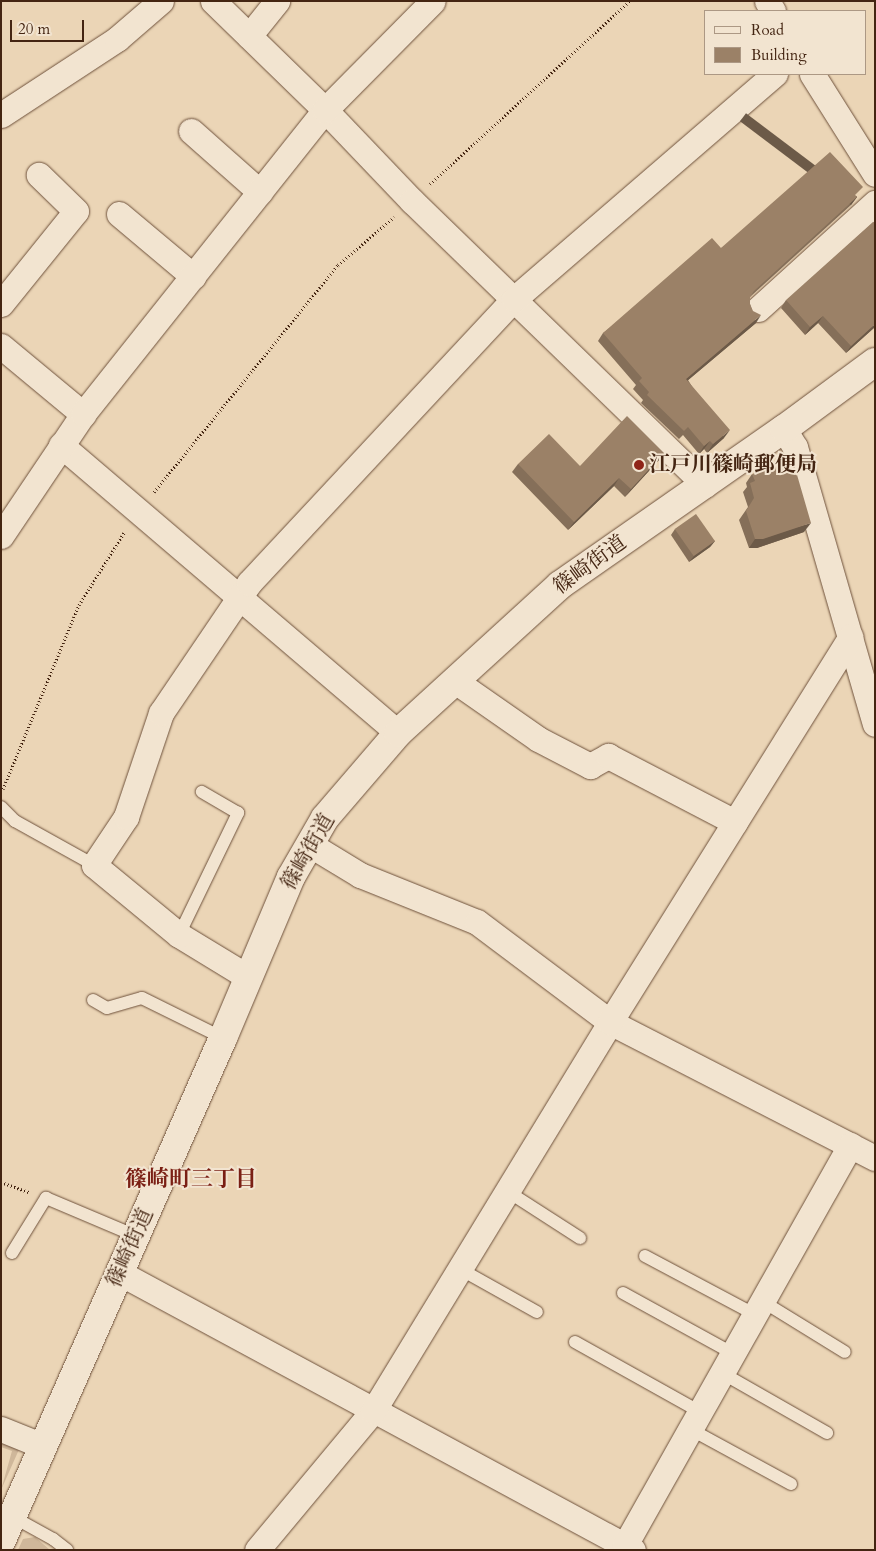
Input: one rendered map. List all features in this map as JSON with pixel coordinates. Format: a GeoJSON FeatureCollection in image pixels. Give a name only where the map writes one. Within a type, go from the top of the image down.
{"type":"FeatureCollection","features":[{"type":"Feature","properties":{"kind":"street"},"geometry":{"type":"LineString","coordinates":[[1,115],[117,39],[161,1]]}},
{"type":"Feature","properties":{"kind":"street"},"geometry":{"type":"LineString","coordinates":[[213,1],[325,110],[412,201],[704,485]]}},
{"type":"Feature","properties":{"kind":"street"},"geometry":{"type":"LineString","coordinates":[[249,36],[277,1]]}},
{"type":"Feature","properties":{"kind":"street"},"geometry":{"type":"LineString","coordinates":[[1,536],[83,414],[325,110],[433,1]]}},
{"type":"Feature","properties":{"kind":"street"},"geometry":{"type":"LineString","coordinates":[[248,977],[179,935],[94,865],[126,817],[161,713],[248,583],[514,299],[773,75]]}},
{"type":"Feature","properties":{"kind":"street"},"geometry":{"type":"LineString","coordinates":[[813,75],[875,174]]}},
{"type":"Feature","properties":{"kind":"street"},"geometry":{"type":"LineString","coordinates":[[191,131],[260,192]]}},
{"type":"Feature","properties":{"kind":"street"},"geometry":{"type":"LineString","coordinates":[[1,304],[76,211],[39,174]]}},
{"type":"Feature","properties":{"kind":"street"},"geometry":{"type":"LineString","coordinates":[[758,309],[875,203]]}},
{"type":"Feature","properties":{"kind":"street"},"geometry":{"type":"LineString","coordinates":[[118,214],[193,276]]}},
{"type":"Feature","properties":{"kind":"street"},"geometry":{"type":"LineString","coordinates":[[1,346],[83,414]]}},
{"type":"Feature","properties":{"kind":"street","name":"篠崎街道"},"geometry":{"type":"LineString","coordinates":[[1,1542],[118,1272],[136,1236],[223,1038],[291,877],[325,818],[398,733],[560,585],[784,429],[875,362]]}},
{"type":"Feature","properties":{"kind":"street"},"geometry":{"type":"LineString","coordinates":[[784,429],[795,446],[875,724]]}},
{"type":"Feature","properties":{"kind":"street"},"geometry":{"type":"LineString","coordinates":[[61,445],[398,733]]}},
{"type":"Feature","properties":{"kind":"street"},"geometry":{"type":"LineString","coordinates":[[257,1550],[373,1411],[610,1022],[851,638]]}},
{"type":"Feature","properties":{"kind":"street"},"geometry":{"type":"LineString","coordinates":[[455,680],[538,739],[590,766],[608,756],[735,822]]}},
{"type":"Feature","properties":{"kind":"street"},"geometry":{"type":"LineString","coordinates":[[309,844],[360,875],[477,922],[610,1022],[875,1158]]}},
{"type":"Feature","properties":{"kind":"street"},"geometry":{"type":"LineString","coordinates":[[118,1272],[626,1548],[695,1420],[850,1145]]}},
{"type":"Feature","properties":{"kind":"street"},"geometry":{"type":"LineString","coordinates":[[1,1428],[43,1446]]}},
{"type":"Feature","properties":{"kind":"lane"},"geometry":{"type":"LineString","coordinates":[[179,935],[238,813],[202,792]]}},
{"type":"Feature","properties":{"kind":"lane"},"geometry":{"type":"LineString","coordinates":[[1,807],[15,821],[94,865]]}},
{"type":"Feature","properties":{"kind":"lane"},"geometry":{"type":"LineString","coordinates":[[93,1000],[107,1008],[142,998],[223,1038]]}},
{"type":"Feature","properties":{"kind":"lane"},"geometry":{"type":"LineString","coordinates":[[507,1191],[580,1238]]}},
{"type":"Feature","properties":{"kind":"lane"},"geometry":{"type":"LineString","coordinates":[[12,1253],[46,1198],[136,1236]]}},
{"type":"Feature","properties":{"kind":"lane"},"geometry":{"type":"LineString","coordinates":[[645,1256],[758,1308],[845,1352]]}},
{"type":"Feature","properties":{"kind":"lane"},"geometry":{"type":"LineString","coordinates":[[460,1269],[537,1312]]}},
{"type":"Feature","properties":{"kind":"lane"},"geometry":{"type":"LineString","coordinates":[[623,1293],[827,1433]]}},
{"type":"Feature","properties":{"kind":"lane"},"geometry":{"type":"LineString","coordinates":[[575,1342],[791,1484]]}},
{"type":"Feature","properties":{"kind":"lane"},"geometry":{"type":"LineString","coordinates":[[13,1517],[53,1539],[67,1550]]}},
{"type":"Feature","properties":{"kind":"path"},"geometry":{"type":"LineString","coordinates":[[1,795],[79,605],[139,511],[338,265],[412,201],[630,1]]}},
{"type":"Feature","properties":{"kind":"path"},"geometry":{"type":"LineString","coordinates":[[1,1182],[46,1198]]}},
{"type":"Feature","properties":{"kind":"shaded area"},"geometry":{"type":"Polygon","coordinates":[[[1,1437],[21,1445],[1,1490],[12,1451],[1,1447],[1,1437]]]}},
{"type":"Feature","properties":{"kind":"shaded area"},"geometry":{"type":"Polygon","coordinates":[[[35,1537],[50,1550],[18,1550],[23,1539],[35,1537]]]}},
{"type":"Feature","properties":{"kind":"building"},"geometry":{"type":"Polygon","coordinates":[[[830,152],[863,187],[855,195],[857,197],[754,291],[750,297],[750,304],[753,311],[761,315],[686,379],[730,430],[713,444],[710,441],[704,446],[688,427],[684,431],[647,395],[649,392],[639,381],[642,378],[603,333],[712,238],[721,248],[830,152]]]}},
{"type":"Feature","properties":{"kind":"building"},"geometry":{"type":"Polygon","coordinates":[[[873,222],[875,224],[875,324],[851,346],[823,316],[810,327],[786,300],[873,222]]]}},
{"type":"Feature","properties":{"kind":"building"},"geometry":{"type":"Polygon","coordinates":[[[627,416],[664,453],[631,489],[619,478],[574,522],[518,464],[549,434],[580,466],[627,416]]]}},
{"type":"Feature","properties":{"kind":"building"},"geometry":{"type":"Polygon","coordinates":[[[793,461],[811,523],[763,539],[755,539],[746,511],[754,498],[750,483],[755,481],[752,474],[793,461]]]}},
{"type":"Feature","properties":{"kind":"building"},"geometry":{"type":"Polygon","coordinates":[[[696,514],[715,541],[694,556],[675,529],[696,514]]]}},
{"type":"Feature","properties":{"kind":"place","name":"江戸川篠崎郵便局"},"geometry":{"type":"Point","coordinates":[639,465]}},
{"type":"Feature","properties":{"kind":"district","name":"篠崎町三丁目"},"geometry":{"type":"Point","coordinates":[191,1180]}}]}
